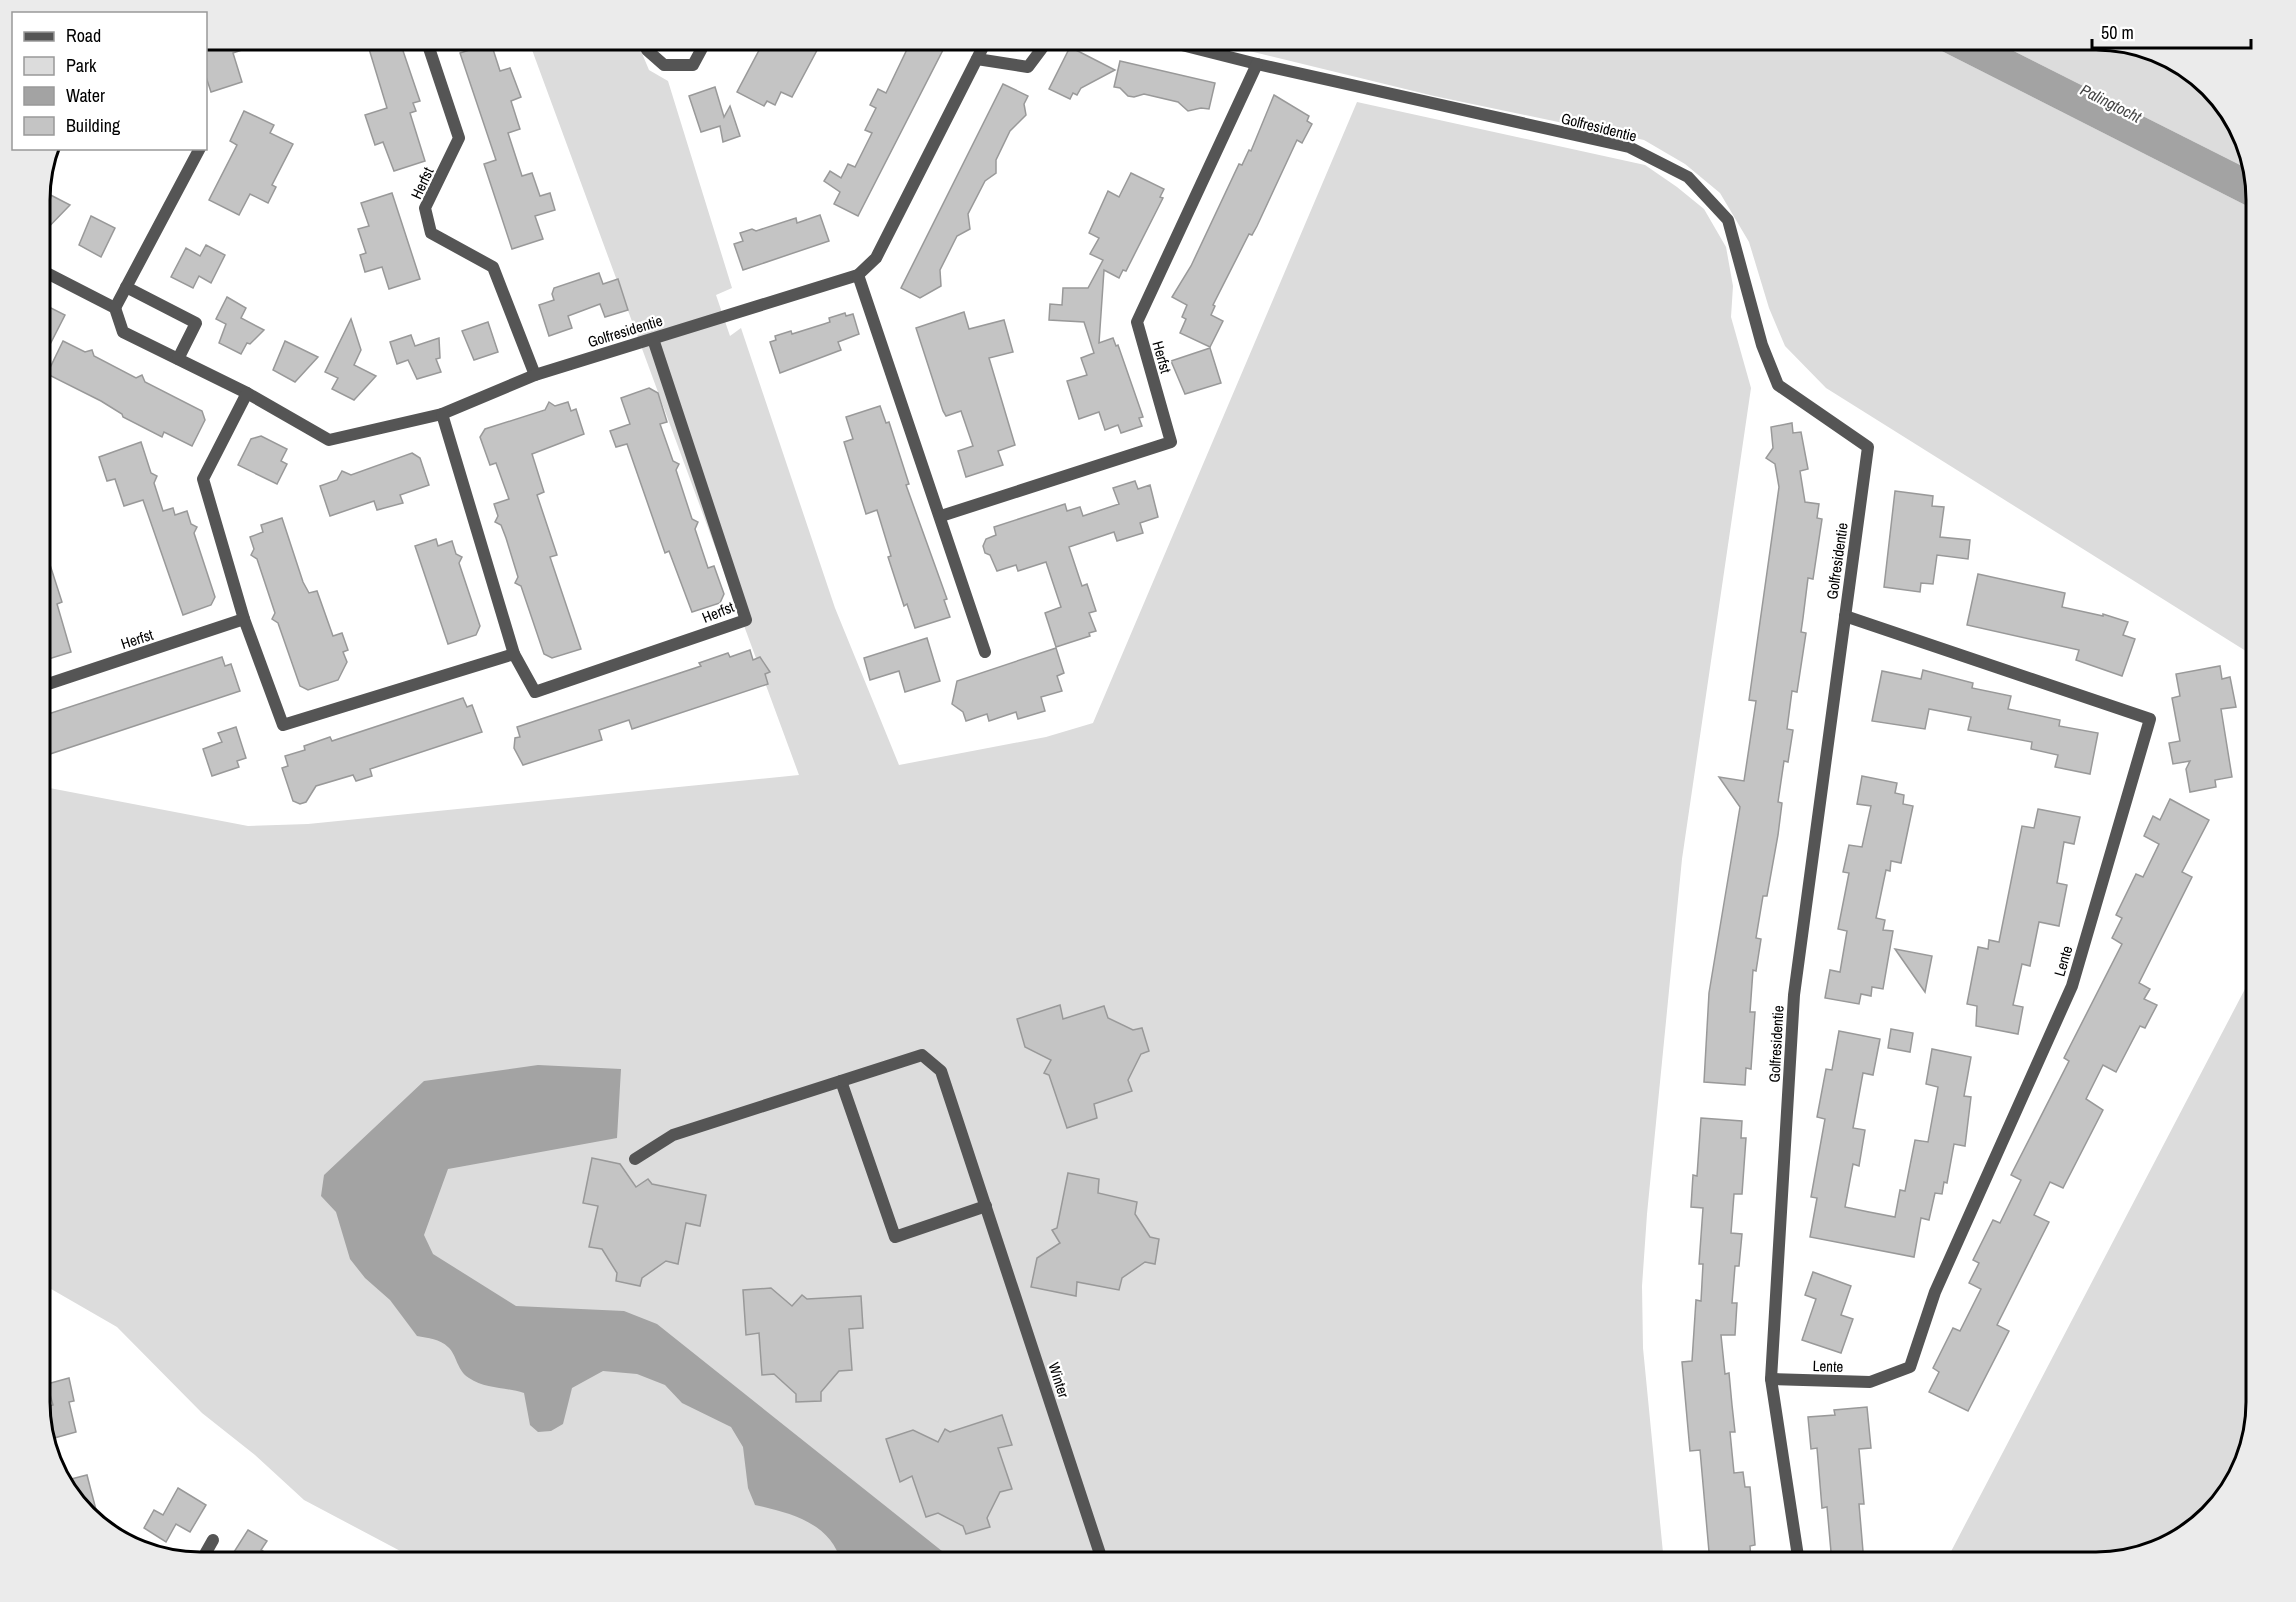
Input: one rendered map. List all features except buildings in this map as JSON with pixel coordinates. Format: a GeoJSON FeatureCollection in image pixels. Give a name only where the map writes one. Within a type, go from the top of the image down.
{"type":"FeatureCollection","features":[{"type":"Feature","properties":{"kind":"street","name":"Golfresidentie"},"geometry":{"type":"LineString","coordinates":[[1199,49],[1629,147],[1688,177],[1728,220],[1762,345],[1778,385],[1868,447],[1794,995],[1771,1379],[1797,1552]]}},
{"type":"Feature","properties":{"kind":"street","name":"Herfst"},"geometry":{"type":"LineString","coordinates":[[430,50],[459,138],[425,208],[431,233],[493,267],[535,375]]}},
{"type":"Feature","properties":{"kind":"street"},"geometry":{"type":"LineString","coordinates":[[647,50],[664,65],[693,65],[701,50]]}},
{"type":"Feature","properties":{"kind":"street","name":"Golfresidentie"},"geometry":{"type":"LineString","coordinates":[[115,308],[123,332],[248,393],[329,440],[442,414],[535,375],[858,275],[876,258],[982,50]]}},
{"type":"Feature","properties":{"kind":"street"},"geometry":{"type":"LineString","coordinates":[[977,59],[1028,67],[1041,50]]}},
{"type":"Feature","properties":{"kind":"street","name":"Herfst"},"geometry":{"type":"LineString","coordinates":[[941,516],[1171,442],[1137,322],[1257,64]]}},
{"type":"Feature","properties":{"kind":"street"},"geometry":{"type":"LineString","coordinates":[[50,274],[115,308],[199,150]]}},
{"type":"Feature","properties":{"kind":"street"},"geometry":{"type":"LineString","coordinates":[[858,275],[985,652]]}},
{"type":"Feature","properties":{"kind":"street"},"geometry":{"type":"LineString","coordinates":[[126,287],[196,323],[178,359]]}},
{"type":"Feature","properties":{"kind":"street","name":"Herfst"},"geometry":{"type":"LineString","coordinates":[[442,414],[514,654],[534,692],[746,620],[653,339]]}},
{"type":"Feature","properties":{"kind":"street"},"geometry":{"type":"LineString","coordinates":[[248,393],[203,479],[244,620],[283,725],[514,654]]}},
{"type":"Feature","properties":{"kind":"street","name":"Lente"},"geometry":{"type":"LineString","coordinates":[[1771,1379],[1870,1382],[1910,1367],[1935,1292],[2072,986],[2150,719],[1845,616]]}},
{"type":"Feature","properties":{"kind":"street","name":"Herfst"},"geometry":{"type":"LineString","coordinates":[[50,683],[244,620]]}},
{"type":"Feature","properties":{"kind":"street","name":"Winter"},"geometry":{"type":"LineString","coordinates":[[635,1159],[673,1135],[922,1055],[941,1071],[1100,1552]]}},
{"type":"Feature","properties":{"kind":"street"},"geometry":{"type":"LineString","coordinates":[[841,1081],[895,1238],[986,1206]]}},
{"type":"Feature","properties":{"kind":"street"},"geometry":{"type":"LineString","coordinates":[[206,1552],[213,1540]]}},
{"type":"Feature","properties":{"kind":"green space"},"geometry":{"type":"Polygon","coordinates":[[[1243,49],[1938,49],[2246,205],[2246,651],[1826,388],[1785,346],[1769,308],[1749,242],[1720,193],[1685,164],[1644,140],[1434,96],[1243,49]]]}},
{"type":"Feature","properties":{"kind":"green space"},"geometry":{"type":"Polygon","coordinates":[[[2010,49],[2096,49],[2126,52],[2163,65],[2188,81],[2215,108],[2235,142],[2242,166],[2010,49]]]}},
{"type":"Feature","properties":{"kind":"green space"},"geometry":{"type":"Polygon","coordinates":[[[532,50],[641,50],[649,70],[668,81],[732,288],[716,295],[730,336],[741,328],[835,608],[899,765],[1046,737],[1093,723],[1357,102],[1645,165],[1704,209],[1726,247],[1733,286],[1731,317],[1751,388],[1682,859],[1647,1214],[1642,1286],[1643,1348],[1663,1552],[402,1552],[304,1500],[255,1455],[202,1413],[117,1327],[50,1288],[50,788],[248,826],[308,824],[799,775],[532,50]]]}},
{"type":"Feature","properties":{"kind":"green space"},"geometry":{"type":"Polygon","coordinates":[[[1002,50],[1025,50],[1013,52],[1002,50]]]}},
{"type":"Feature","properties":{"kind":"green space"},"geometry":{"type":"Polygon","coordinates":[[[2246,987],[2246,1402],[2245,1422],[2235,1460],[2221,1486],[2202,1508],[2188,1521],[2154,1541],[2116,1551],[1951,1552],[2246,987]]]}},
{"type":"Feature","properties":{"kind":"water","name":"Palingtocht"},"geometry":{"type":"Polygon","coordinates":[[[1938,49],[2010,49],[2242,166],[2246,205],[1938,49]]]}},
{"type":"Feature","properties":{"kind":"water"},"geometry":{"type":"Polygon","coordinates":[[[538,1065],[621,1069],[617,1138],[448,1169],[424,1235],[433,1254],[516,1306],[624,1311],[657,1324],[943,1552],[837,1552],[829,1538],[808,1522],[755,1505],[748,1488],[743,1447],[731,1427],[682,1403],[665,1385],[637,1374],[603,1371],[572,1388],[563,1424],[551,1431],[538,1432],[530,1425],[524,1393],[475,1382],[465,1375],[445,1344],[417,1336],[390,1300],[365,1278],[350,1259],[336,1212],[321,1196],[324,1175],[424,1081],[538,1065]]]}}]}
